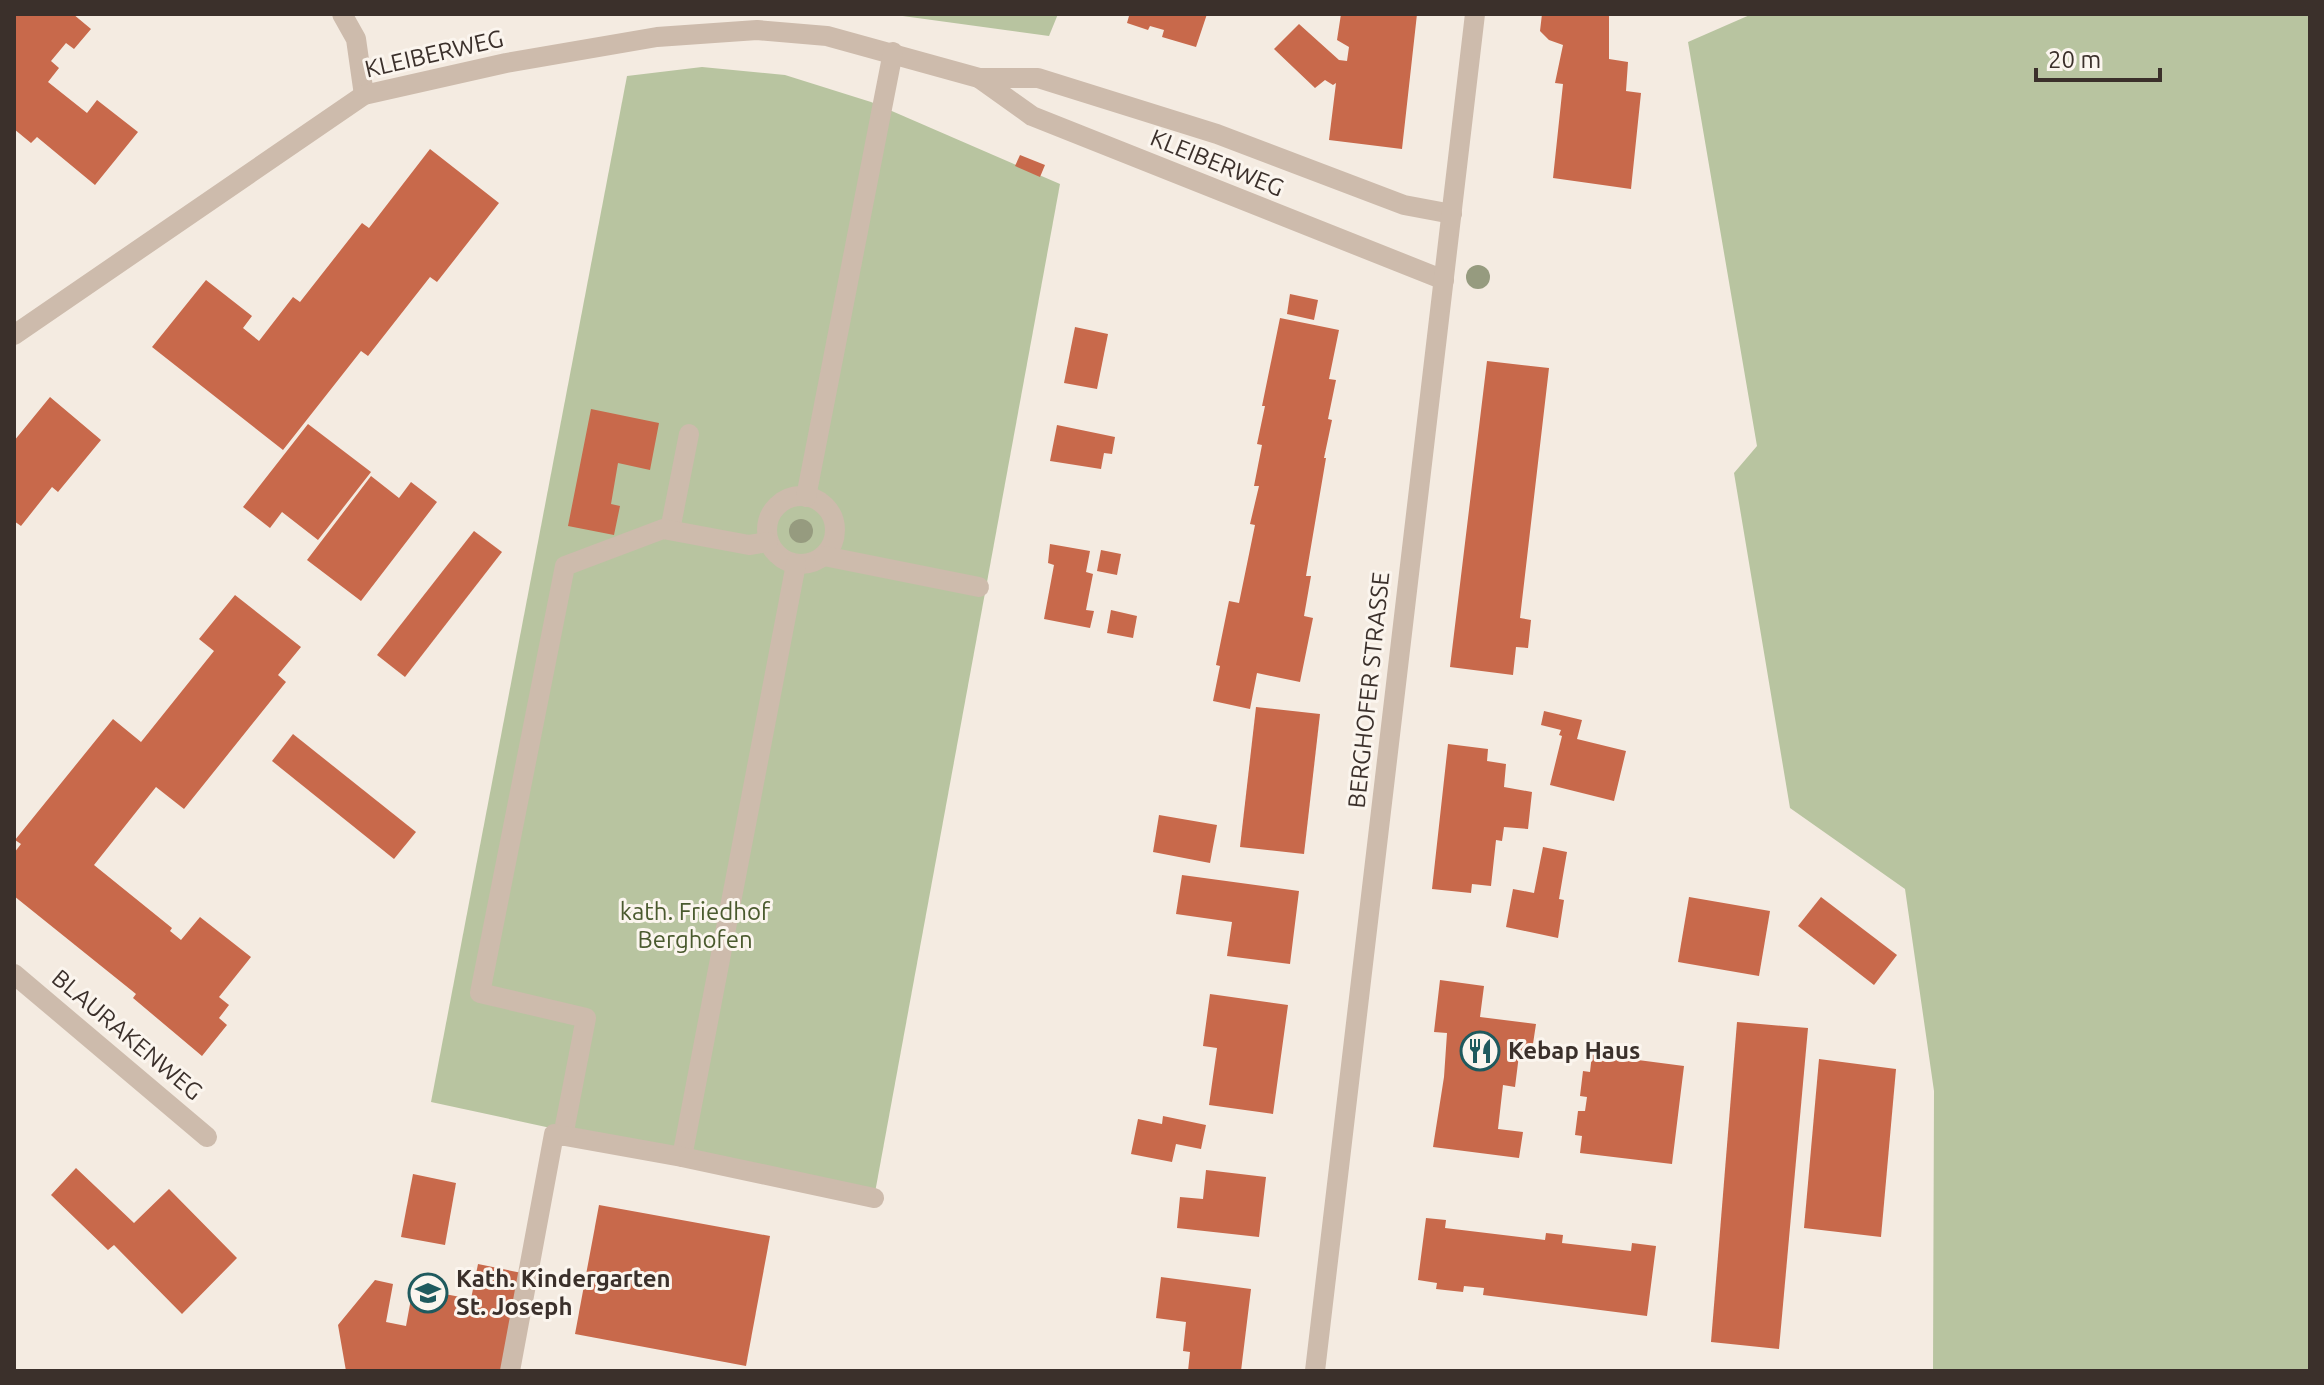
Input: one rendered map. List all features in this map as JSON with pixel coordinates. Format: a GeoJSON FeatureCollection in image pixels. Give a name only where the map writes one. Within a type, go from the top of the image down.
{"type":"FeatureCollection","features":[{"type":"Feature","properties":{"kind":"street"},"geometry":{"type":"LineString","coordinates":[[342,14],[356,39],[364,95]]}},
{"type":"Feature","properties":{"kind":"street","name":"BERGHOFER STRASSE"},"geometry":{"type":"LineString","coordinates":[[1315,1371],[1475,14]]}},
{"type":"Feature","properties":{"kind":"street","name":"KLEIBERWEG"},"geometry":{"type":"LineString","coordinates":[[14,335],[364,95],[506,63],[657,37],[757,30],[827,36],[979,78],[1038,78],[1217,134],[1404,205],[1452,214]]}},
{"type":"Feature","properties":{"kind":"street"},"geometry":{"type":"LineString","coordinates":[[806,497],[893,52]]}},
{"type":"Feature","properties":{"kind":"street","name":"KLEIBERWEG"},"geometry":{"type":"LineString","coordinates":[[979,78],[1032,116],[1444,280]]}},
{"type":"Feature","properties":{"kind":"street"},"geometry":{"type":"LineString","coordinates":[[670,530],[689,434]]}},
{"type":"Feature","properties":{"kind":"street"},"geometry":{"type":"LineString","coordinates":[[806,497],[821,503],[832,516],[834,541],[824,556],[815,562],[796,564],[778,557],[768,542],[767,522],[777,505],[786,499],[806,497]]}},
{"type":"Feature","properties":{"kind":"street"},"geometry":{"type":"LineString","coordinates":[[563,1136],[586,1018],[480,993],[565,566],[663,529],[749,545],[768,542]]}},
{"type":"Feature","properties":{"kind":"street"},"geometry":{"type":"LineString","coordinates":[[824,556],[979,587]]}},
{"type":"Feature","properties":{"kind":"street"},"geometry":{"type":"LineString","coordinates":[[682,1157],[796,564]]}},
{"type":"Feature","properties":{"kind":"street","name":"BLAURAKENWEG"},"geometry":{"type":"LineString","coordinates":[[14,974],[207,1137]]}},
{"type":"Feature","properties":{"kind":"street"},"geometry":{"type":"LineString","coordinates":[[510,1371],[554,1134],[682,1157],[874,1198]]}},
{"type":"Feature","properties":{"kind":"green space"},"geometry":{"type":"Polygon","coordinates":[[[888,14],[1058,14],[1049,36],[888,14]]]}},
{"type":"Feature","properties":{"kind":"green space"},"geometry":{"type":"Polygon","coordinates":[[[1752,14],[2310,14],[2310,1371],[1933,1371],[1934,1091],[1905,889],[1790,808],[1734,473],[1757,446],[1688,42],[1752,14]]]}},
{"type":"Feature","properties":{"kind":"green space","name":"kath. Friedhof Berghofen"},"geometry":{"type":"Polygon","coordinates":[[[702,67],[785,75],[871,102],[1060,184],[874,1198],[431,1102],[627,76],[702,67]]]}},
{"type":"Feature","properties":{"kind":"building"},"geometry":{"type":"Polygon","coordinates":[[[16,14],[73,14],[91,29],[74,49],[66,43],[51,61],[59,68],[48,82],[87,113],[97,100],[138,132],[95,185],[37,137],[31,143],[14,129],[16,14]]]}},
{"type":"Feature","properties":{"kind":"building"},"geometry":{"type":"Polygon","coordinates":[[[1123,14],[1207,14],[1196,47],[1162,37],[1164,30],[1150,26],[1148,30],[1127,23],[1129,16],[1123,14]]]}},
{"type":"Feature","properties":{"kind":"building"},"geometry":{"type":"Polygon","coordinates":[[[1341,14],[1417,14],[1402,149],[1329,140],[1336,83],[1333,85],[1325,80],[1315,88],[1274,49],[1299,24],[1339,60],[1347,61],[1349,47],[1337,40],[1341,14]]]}},
{"type":"Feature","properties":{"kind":"building"},"geometry":{"type":"Polygon","coordinates":[[[1542,14],[1609,14],[1609,59],[1628,62],[1626,91],[1641,93],[1631,189],[1553,178],[1563,84],[1555,83],[1563,45],[1549,40],[1540,31],[1542,14]]]}},
{"type":"Feature","properties":{"kind":"building"},"geometry":{"type":"Polygon","coordinates":[[[430,149],[499,203],[437,282],[430,277],[368,356],[361,351],[283,450],[152,347],[206,280],[252,316],[243,328],[259,341],[293,297],[300,302],[362,223],[369,228],[430,149]]]}},
{"type":"Feature","properties":{"kind":"building"},"geometry":{"type":"Polygon","coordinates":[[[1020,155],[1045,165],[1040,177],[1015,166],[1020,155]]]}},
{"type":"Feature","properties":{"kind":"building"},"geometry":{"type":"Polygon","coordinates":[[[1290,294],[1318,300],[1314,320],[1287,314],[1290,294]]]}},
{"type":"Feature","properties":{"kind":"building"},"geometry":{"type":"Polygon","coordinates":[[[1280,318],[1339,330],[1329,379],[1336,380],[1306,576],[1311,576],[1304,616],[1313,618],[1300,682],[1257,673],[1250,709],[1213,701],[1220,666],[1216,665],[1229,601],[1239,603],[1255,525],[1250,524],[1259,486],[1254,486],[1262,445],[1257,444],[1280,318]]]}},
{"type":"Feature","properties":{"kind":"building"},"geometry":{"type":"Polygon","coordinates":[[[1075,327],[1108,334],[1097,389],[1064,383],[1075,327]]]}},
{"type":"Feature","properties":{"kind":"building"},"geometry":{"type":"Polygon","coordinates":[[[1487,361],[1549,368],[1520,618],[1531,620],[1528,648],[1516,647],[1513,675],[1450,667],[1487,361]]]}},
{"type":"Feature","properties":{"kind":"building"},"geometry":{"type":"Polygon","coordinates":[[[50,397],[101,440],[58,492],[52,487],[21,526],[14,521],[14,441],[50,397]]]}},
{"type":"Feature","properties":{"kind":"building"},"geometry":{"type":"Polygon","coordinates":[[[591,409],[659,423],[650,470],[618,463],[611,504],[620,506],[614,535],[568,526],[591,409]]]}},
{"type":"Feature","properties":{"kind":"building"},"geometry":{"type":"Polygon","coordinates":[[[308,424],[371,472],[318,540],[282,512],[270,528],[243,507],[308,424]]]}},
{"type":"Feature","properties":{"kind":"building"},"geometry":{"type":"Polygon","coordinates":[[[1057,425],[1115,437],[1112,454],[1104,453],[1101,469],[1050,461],[1057,425]]]}},
{"type":"Feature","properties":{"kind":"building"},"geometry":{"type":"Polygon","coordinates":[[[371,476],[399,498],[411,482],[437,502],[361,601],[307,560],[371,476]]]}},
{"type":"Feature","properties":{"kind":"building"},"geometry":{"type":"Polygon","coordinates":[[[474,531],[502,552],[405,677],[377,655],[474,531]]]}},
{"type":"Feature","properties":{"kind":"building"},"geometry":{"type":"Polygon","coordinates":[[[1050,544],[1090,551],[1086,572],[1093,574],[1086,610],[1094,611],[1090,628],[1044,619],[1054,565],[1048,563],[1050,544]]]}},
{"type":"Feature","properties":{"kind":"building"},"geometry":{"type":"Polygon","coordinates":[[[1101,550],[1121,554],[1117,575],[1097,571],[1101,550]]]}},
{"type":"Feature","properties":{"kind":"building"},"geometry":{"type":"Polygon","coordinates":[[[235,595],[301,647],[278,675],[286,682],[184,809],[156,787],[94,865],[172,928],[170,931],[181,940],[200,917],[251,957],[219,997],[229,1005],[219,1018],[227,1025],[202,1056],[133,998],[136,994],[14,896],[14,853],[21,844],[15,840],[113,719],[141,742],[214,651],[199,639],[235,595]]]}},
{"type":"Feature","properties":{"kind":"building"},"geometry":{"type":"Polygon","coordinates":[[[1111,610],[1137,616],[1133,638],[1107,633],[1111,610]]]}},
{"type":"Feature","properties":{"kind":"building"},"geometry":{"type":"Polygon","coordinates":[[[1256,707],[1320,714],[1304,854],[1240,847],[1256,707]]]}},
{"type":"Feature","properties":{"kind":"building"},"geometry":{"type":"Polygon","coordinates":[[[1544,711],[1582,720],[1577,739],[1626,751],[1614,801],[1550,785],[1562,736],[1559,735],[1561,730],[1541,725],[1544,711]]]}},
{"type":"Feature","properties":{"kind":"building"},"geometry":{"type":"Polygon","coordinates":[[[293,734],[416,832],[394,859],[272,761],[293,734]]]}},
{"type":"Feature","properties":{"kind":"building"},"geometry":{"type":"Polygon","coordinates":[[[1448,744],[1488,749],[1487,761],[1506,764],[1504,787],[1532,792],[1528,829],[1504,827],[1502,841],[1496,840],[1491,886],[1472,884],[1471,893],[1432,889],[1448,744]]]}},
{"type":"Feature","properties":{"kind":"building"},"geometry":{"type":"Polygon","coordinates":[[[1159,815],[1217,825],[1210,863],[1153,852],[1159,815]]]}},
{"type":"Feature","properties":{"kind":"building"},"geometry":{"type":"Polygon","coordinates":[[[1543,847],[1567,852],[1559,899],[1564,900],[1558,938],[1506,927],[1513,889],[1534,893],[1543,847]]]}},
{"type":"Feature","properties":{"kind":"building"},"geometry":{"type":"Polygon","coordinates":[[[1182,875],[1299,891],[1290,964],[1227,956],[1232,922],[1176,914],[1182,875]]]}},
{"type":"Feature","properties":{"kind":"building"},"geometry":{"type":"Polygon","coordinates":[[[1689,897],[1770,911],[1759,976],[1678,962],[1689,897]]]}},
{"type":"Feature","properties":{"kind":"building"},"geometry":{"type":"Polygon","coordinates":[[[1821,897],[1897,955],[1874,985],[1798,926],[1821,897]]]}},
{"type":"Feature","properties":{"kind":"building"},"geometry":{"type":"Polygon","coordinates":[[[1440,980],[1484,986],[1480,1017],[1536,1024],[1531,1057],[1519,1055],[1515,1087],[1503,1085],[1498,1129],[1523,1132],[1519,1158],[1433,1147],[1447,1033],[1434,1032],[1440,980]]]}},
{"type":"Feature","properties":{"kind":"building"},"geometry":{"type":"Polygon","coordinates":[[[1210,994],[1288,1005],[1273,1114],[1209,1105],[1217,1048],[1203,1046],[1210,994]]]}},
{"type":"Feature","properties":{"kind":"building"},"geometry":{"type":"Polygon","coordinates":[[[1737,1022],[1808,1028],[1779,1349],[1711,1342],[1737,1022]]]}},
{"type":"Feature","properties":{"kind":"building"},"geometry":{"type":"Polygon","coordinates":[[[1592,1054],[1684,1066],[1672,1164],[1580,1153],[1582,1136],[1575,1135],[1578,1111],[1585,1111],[1587,1097],[1580,1096],[1583,1071],[1590,1072],[1592,1054]]]}},
{"type":"Feature","properties":{"kind":"building"},"geometry":{"type":"Polygon","coordinates":[[[1819,1059],[1896,1069],[1881,1237],[1804,1228],[1819,1059]]]}},
{"type":"Feature","properties":{"kind":"building"},"geometry":{"type":"Polygon","coordinates":[[[1163,1116],[1206,1125],[1201,1149],[1176,1144],[1172,1162],[1131,1154],[1138,1119],[1162,1124],[1163,1116]]]}},
{"type":"Feature","properties":{"kind":"building"},"geometry":{"type":"Polygon","coordinates":[[[76,1168],[134,1223],[169,1189],[237,1258],[182,1314],[114,1245],[108,1250],[51,1195],[76,1168]]]}},
{"type":"Feature","properties":{"kind":"building"},"geometry":{"type":"Polygon","coordinates":[[[1206,1170],[1266,1177],[1259,1237],[1177,1228],[1180,1197],[1203,1199],[1206,1170]]]}},
{"type":"Feature","properties":{"kind":"building"},"geometry":{"type":"Polygon","coordinates":[[[413,1174],[456,1183],[445,1245],[401,1237],[413,1174]]]}},
{"type":"Feature","properties":{"kind":"building"},"geometry":{"type":"Polygon","coordinates":[[[599,1205],[770,1236],[746,1366],[575,1334],[599,1205]]]}},
{"type":"Feature","properties":{"kind":"building"},"geometry":{"type":"Polygon","coordinates":[[[1426,1218],[1446,1220],[1445,1228],[1545,1240],[1546,1233],[1563,1235],[1562,1243],[1631,1251],[1632,1243],[1656,1246],[1647,1316],[1483,1295],[1484,1288],[1464,1286],[1463,1292],[1436,1289],[1437,1283],[1418,1280],[1426,1218]]]}},
{"type":"Feature","properties":{"kind":"building"},"geometry":{"type":"Polygon","coordinates":[[[478,1264],[522,1273],[503,1371],[346,1371],[338,1325],[375,1280],[393,1284],[386,1322],[406,1326],[413,1288],[471,1299],[478,1264]]]}},
{"type":"Feature","properties":{"kind":"building"},"geometry":{"type":"Polygon","coordinates":[[[1161,1277],[1251,1289],[1241,1371],[1188,1371],[1190,1352],[1183,1351],[1186,1322],[1156,1318],[1161,1277]]]}},
{"type":"Feature","properties":{"kind":"place","name":"Kebap Haus"},"geometry":{"type":"Point","coordinates":[1480,1051]}},
{"type":"Feature","properties":{"kind":"place","name":"Kath. Kindergarten St. Joseph"},"geometry":{"type":"Point","coordinates":[428,1293]}}]}
